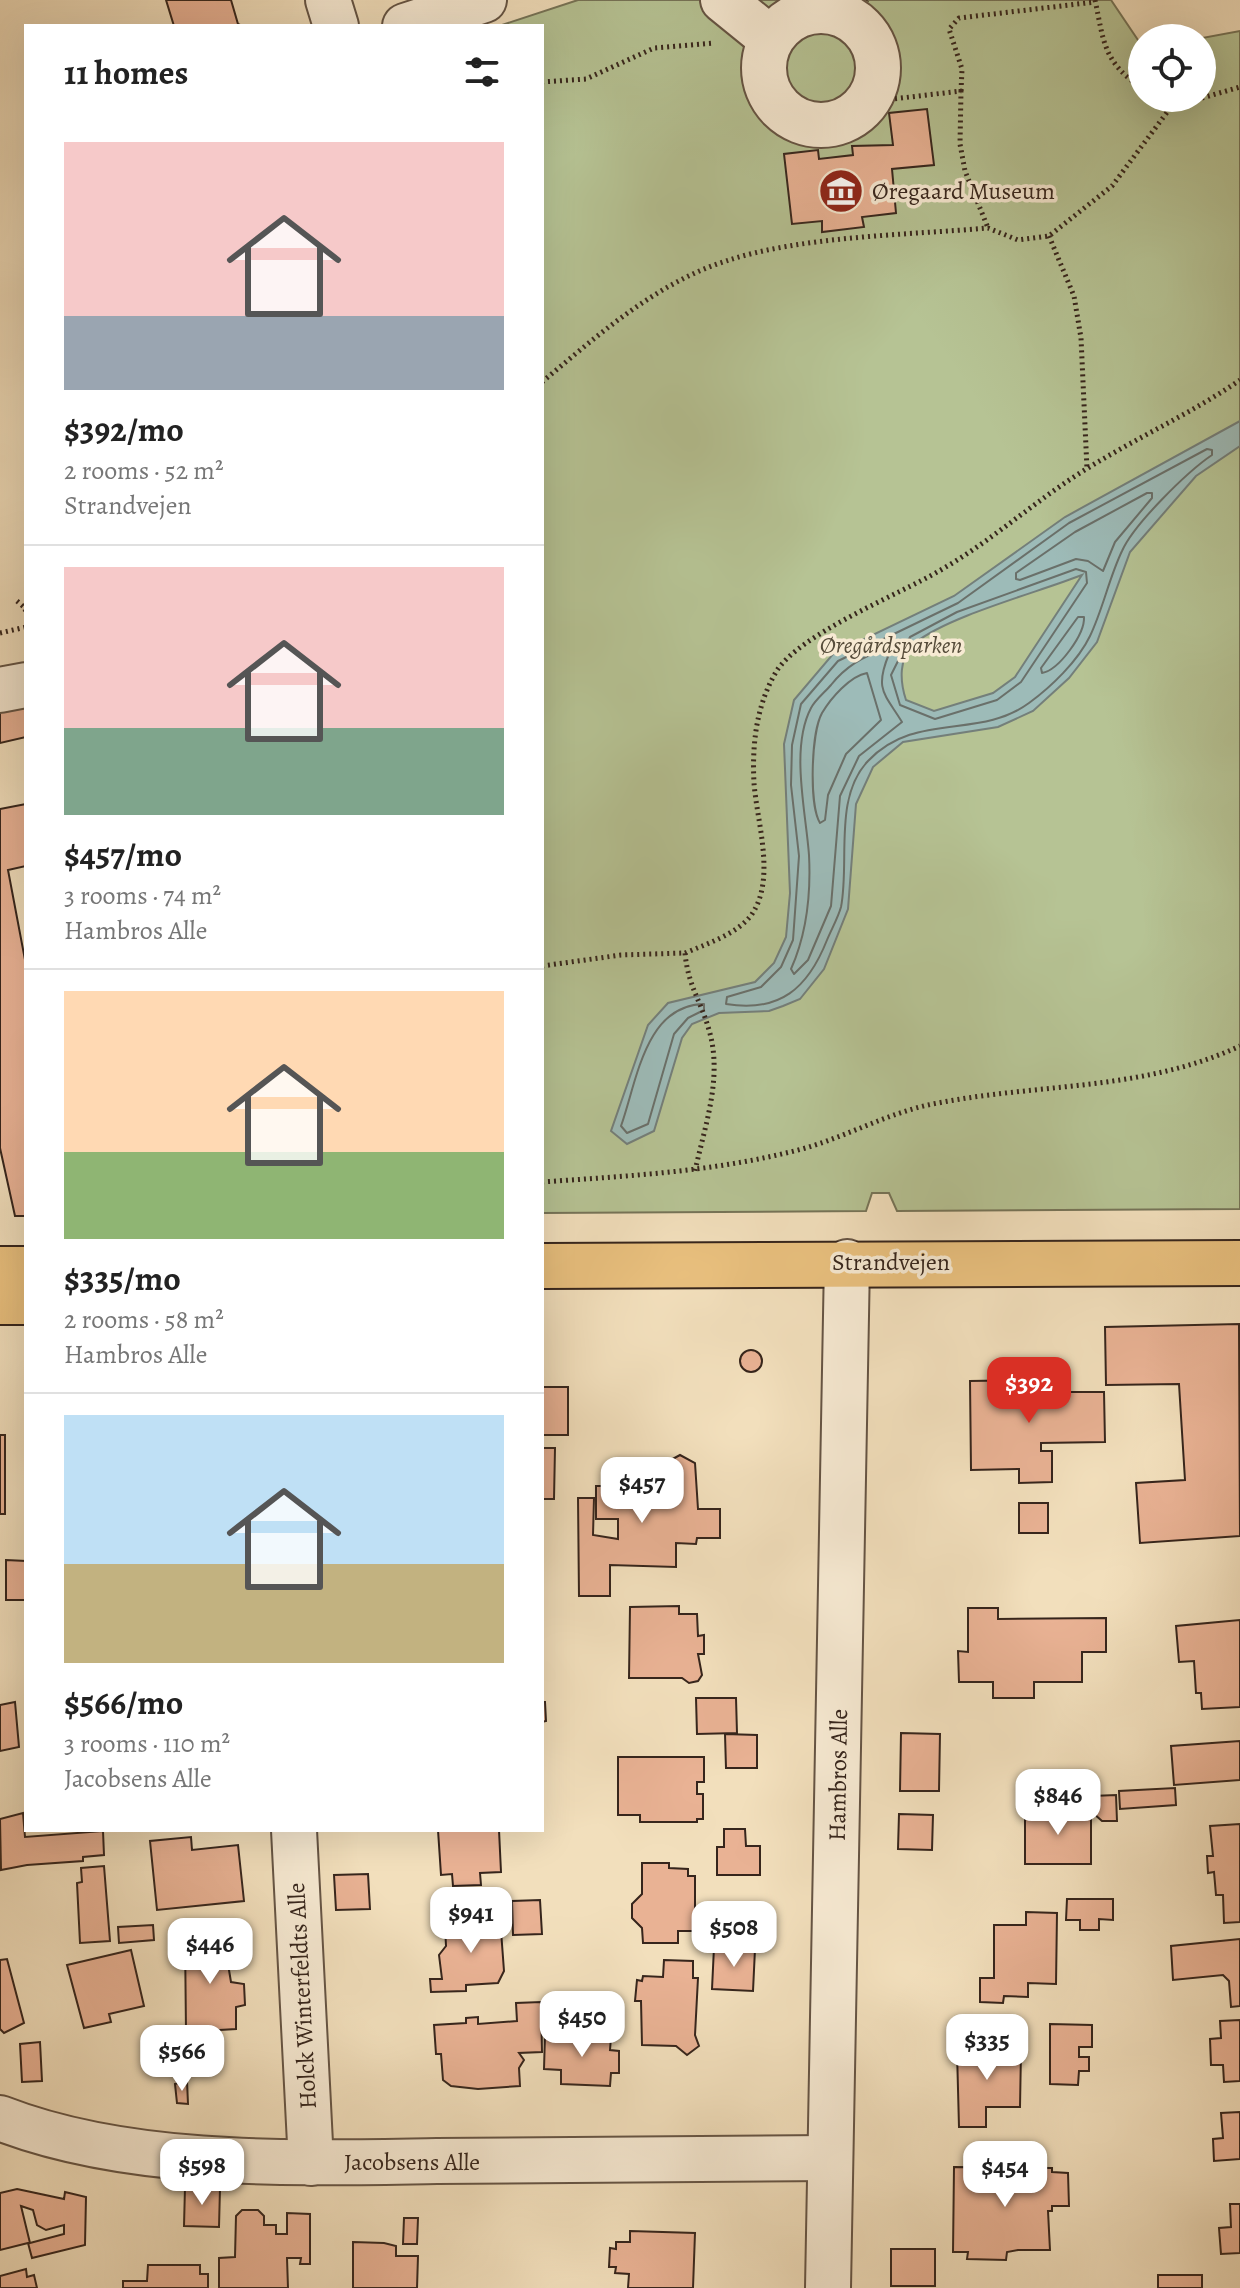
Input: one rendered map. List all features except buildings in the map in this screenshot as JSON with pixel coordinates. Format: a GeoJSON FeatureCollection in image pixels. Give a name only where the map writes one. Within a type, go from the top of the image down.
{"type":"FeatureCollection","features":[{"type":"Feature","properties":{"kind":"main road","name":"Strandvejen"},"geometry":{"type":"LineString","coordinates":[[544,1296],[848,1277],[1240,1263]]}},
{"type":"Feature","properties":{"kind":"main road","name":"Strandvejen"},"geometry":{"type":"LineString","coordinates":[[544,1266],[1240,1293]]}},
{"type":"Feature","properties":{"kind":"main road"},"geometry":{"type":"LineString","coordinates":[[0,1269],[24,1269]]}},
{"type":"Feature","properties":{"kind":"main road"},"geometry":{"type":"LineString","coordinates":[[0,1302],[24,1302]]}},
{"type":"Feature","properties":{"kind":"street"},"geometry":{"type":"LineString","coordinates":[[328,0],[335,24]]}},
{"type":"Feature","properties":{"kind":"street"},"geometry":{"type":"LineString","coordinates":[[411,24],[484,0]]}},
{"type":"Feature","properties":{"kind":"street"},"geometry":{"type":"LineString","coordinates":[[723,0],[771,39]]}},
{"type":"Feature","properties":{"kind":"street"},"geometry":{"type":"LineString","coordinates":[[859,9],[878,63],[871,98],[844,121],[826,126],[791,118],[768,90],[763,73],[771,39],[783,24],[799,15],[859,9]]}},
{"type":"Feature","properties":{"kind":"street"},"geometry":{"type":"LineString","coordinates":[[0,690],[24,685]]}},
{"type":"Feature","properties":{"kind":"street","name":"Hambros Alle"},"geometry":{"type":"LineString","coordinates":[[828,2288],[848,1277]]}},
{"type":"Feature","properties":{"kind":"street","name":"Holck Winterfeldts Alle"},"geometry":{"type":"LineString","coordinates":[[294,1832],[311,2163]]}},
{"type":"Feature","properties":{"kind":"street","name":"Jacobsens Alle"},"geometry":{"type":"LineString","coordinates":[[0,2118],[26,2128],[153,2154],[311,2163],[830,2158]]}},
{"type":"Feature","properties":{"kind":"path"},"geometry":{"type":"LineString","coordinates":[[988,228],[965,171],[960,144],[962,69],[949,29],[959,18],[1095,1],[1105,51],[1128,78]]}},
{"type":"Feature","properties":{"kind":"path"},"geometry":{"type":"LineString","coordinates":[[544,82],[586,79],[654,48],[771,39]]}},
{"type":"Feature","properties":{"kind":"path"},"geometry":{"type":"LineString","coordinates":[[1216,94],[1240,87]]}},
{"type":"Feature","properties":{"kind":"path"},"geometry":{"type":"LineString","coordinates":[[871,98],[893,99],[961,91]]}},
{"type":"Feature","properties":{"kind":"path"},"geometry":{"type":"LineString","coordinates":[[544,380],[595,338],[671,285],[724,261],[772,248],[988,228],[1018,240],[1049,236],[1112,186],[1167,112]]}},
{"type":"Feature","properties":{"kind":"path"},"geometry":{"type":"LineString","coordinates":[[1049,236],[1074,296],[1081,338],[1087,469]]}},
{"type":"Feature","properties":{"kind":"path"},"geometry":{"type":"LineString","coordinates":[[544,966],[621,955],[685,953],[726,934],[751,916],[759,899],[764,875],[754,781],[755,732],[764,697],[778,669],[813,639],[942,570],[1087,469],[1240,380]]}},
{"type":"Feature","properties":{"kind":"path"},"geometry":{"type":"LineString","coordinates":[[17,601],[24,607]]}},
{"type":"Feature","properties":{"kind":"path"},"geometry":{"type":"LineString","coordinates":[[0,633],[24,627]]}},
{"type":"Feature","properties":{"kind":"path"},"geometry":{"type":"LineString","coordinates":[[685,953],[693,994],[709,1029],[715,1065],[712,1098],[695,1171]]}},
{"type":"Feature","properties":{"kind":"path"},"geometry":{"type":"LineString","coordinates":[[544,1182],[695,1171],[799,1150],[902,1109],[978,1095],[1142,1079],[1203,1063],[1240,1046]]}},
{"type":"Feature","properties":{"kind":"green space","name":"Øregårdsparken"},"geometry":{"type":"Polygon","coordinates":[[[578,0],[1111,0],[1128,25],[1128,112],[1216,112],[1216,35],[1240,31],[1240,1209],[897,1211],[889,1193],[872,1193],[866,1211],[544,1213],[544,24],[505,24],[578,0]]]}},
{"type":"Feature","properties":{"kind":"water"},"geometry":{"type":"Polygon","coordinates":[[[1240,421],[1240,446],[1196,476],[1130,552],[1097,642],[1069,678],[1033,711],[998,727],[903,742],[873,767],[856,804],[848,909],[824,969],[800,999],[769,1011],[719,1013],[692,1024],[682,1038],[654,1131],[627,1144],[611,1131],[648,1025],[668,1003],[755,982],[774,963],[786,937],[790,893],[784,744],[794,700],[833,654],[954,596],[1065,517],[1240,421]],[[1082,575],[971,614],[930,633],[909,649],[903,662],[902,685],[906,700],[934,711],[993,693],[1015,677],[1082,575]]]}},
{"type":"Feature","properties":{"kind":"place","name":"Øregaard Museum"},"geometry":{"type":"Point","coordinates":[841,191]}}]}
